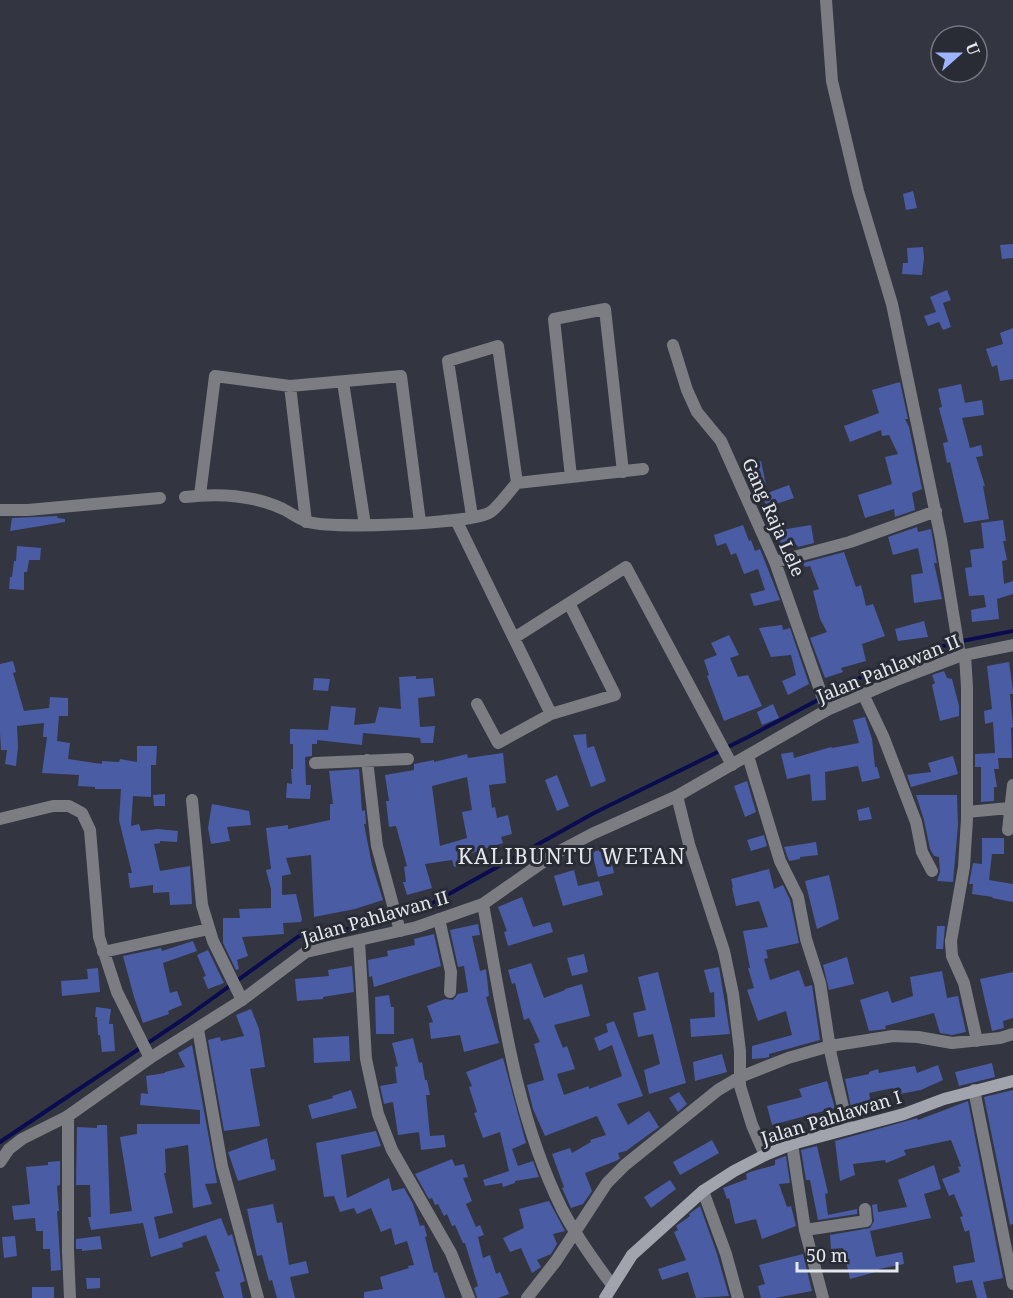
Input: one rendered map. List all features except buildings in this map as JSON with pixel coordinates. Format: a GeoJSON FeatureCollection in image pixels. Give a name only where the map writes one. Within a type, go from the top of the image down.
{"type":"FeatureCollection","features":[{"type":"Feature","properties":{"kind":"main road","name":"Jalan Pahlawan I"},"geometry":{"type":"LineString","coordinates":[[605,1298],[633,1255],[703,1191],[734,1171],[792,1144],[904,1114],[974,1090],[1013,1080]]}},
{"type":"Feature","properties":{"kind":"street"},"geometry":{"type":"LineString","coordinates":[[826,0],[832,81],[858,191],[892,304],[936,511],[968,687],[964,867],[951,941],[952,956],[964,983],[977,1041]]}},
{"type":"Feature","properties":{"kind":"street"},"geometry":{"type":"LineString","coordinates":[[572,477],[554,319],[605,309],[623,472]]}},
{"type":"Feature","properties":{"kind":"street","name":"Gang Raja Lele"},"geometry":{"type":"LineString","coordinates":[[673,345],[687,390],[697,412],[721,441],[775,562],[796,615],[827,710]]}},
{"type":"Feature","properties":{"kind":"street"},"geometry":{"type":"LineString","coordinates":[[471,516],[448,361],[498,346],[517,483]]}},
{"type":"Feature","properties":{"kind":"street"},"geometry":{"type":"LineString","coordinates":[[200,495],[215,376],[290,386],[401,376],[420,522]]}},
{"type":"Feature","properties":{"kind":"street"},"geometry":{"type":"LineString","coordinates":[[344,382],[365,525]]}},
{"type":"Feature","properties":{"kind":"street"},"geometry":{"type":"LineString","coordinates":[[290,386],[306,522]]}},
{"type":"Feature","properties":{"kind":"street"},"geometry":{"type":"LineString","coordinates":[[185,497],[200,495],[253,498],[284,509],[306,522],[339,526],[456,520],[490,512],[517,483],[643,469]]}},
{"type":"Feature","properties":{"kind":"street"},"geometry":{"type":"LineString","coordinates":[[0,510],[28,510],[160,498]]}},
{"type":"Feature","properties":{"kind":"street"},"geometry":{"type":"LineString","coordinates":[[775,562],[850,542],[936,511]]}},
{"type":"Feature","properties":{"kind":"street"},"geometry":{"type":"LineString","coordinates":[[456,520],[551,714]]}},
{"type":"Feature","properties":{"kind":"street"},"geometry":{"type":"LineString","coordinates":[[514,638],[626,567],[732,765]]}},
{"type":"Feature","properties":{"kind":"street"},"geometry":{"type":"LineString","coordinates":[[477,704],[498,743],[551,714],[615,695],[569,603]]}},
{"type":"Feature","properties":{"kind":"street","name":"Jalan Pahlawan II"},"geometry":{"type":"LineString","coordinates":[[0,1162],[9,1149],[22,1139],[69,1116],[148,1056],[198,1029],[240,996],[306,952],[359,941],[399,927],[439,919],[483,904],[556,853],[592,834],[677,796],[827,710],[960,648],[1013,648]]}},
{"type":"Feature","properties":{"kind":"street"},"geometry":{"type":"LineString","coordinates":[[864,694],[884,736],[916,822],[922,852],[932,871]]}},
{"type":"Feature","properties":{"kind":"street"},"geometry":{"type":"LineString","coordinates":[[747,756],[780,861],[798,897],[806,939],[820,983],[830,1050],[848,1129]]}},
{"type":"Feature","properties":{"kind":"street"},"geometry":{"type":"LineString","coordinates":[[315,763],[408,759]]}},
{"type":"Feature","properties":{"kind":"street"},"geometry":{"type":"LineString","coordinates":[[367,760],[377,846],[399,927]]}},
{"type":"Feature","properties":{"kind":"street"},"geometry":{"type":"LineString","coordinates":[[1008,830],[1013,785]]}},
{"type":"Feature","properties":{"kind":"street"},"geometry":{"type":"LineString","coordinates":[[677,796],[689,844],[724,951],[733,994],[740,1051],[740,1082],[752,1125],[765,1155]]}},
{"type":"Feature","properties":{"kind":"street"},"geometry":{"type":"LineString","coordinates":[[192,800],[202,905],[209,929],[240,996]]}},
{"type":"Feature","properties":{"kind":"street"},"geometry":{"type":"LineString","coordinates":[[0,819],[53,806],[69,806],[82,813],[90,830],[99,937],[103,952],[117,992],[148,1056]]}},
{"type":"Feature","properties":{"kind":"street"},"geometry":{"type":"LineString","coordinates":[[967,812],[1009,808]]}},
{"type":"Feature","properties":{"kind":"street"},"geometry":{"type":"LineString","coordinates":[[483,904],[514,1075],[534,1143],[562,1209],[612,1285]]}},
{"type":"Feature","properties":{"kind":"street"},"geometry":{"type":"LineString","coordinates":[[439,919],[451,972],[450,992]]}},
{"type":"Feature","properties":{"kind":"street"},"geometry":{"type":"LineString","coordinates":[[103,952],[209,929]]}},
{"type":"Feature","properties":{"kind":"street"},"geometry":{"type":"LineString","coordinates":[[359,941],[366,1059],[378,1114],[392,1150],[451,1253],[469,1298]]}},
{"type":"Feature","properties":{"kind":"street"},"geometry":{"type":"LineString","coordinates":[[198,1029],[222,1166],[258,1298]]}},
{"type":"Feature","properties":{"kind":"street"},"geometry":{"type":"LineString","coordinates":[[527,1298],[577,1233],[607,1183],[625,1165],[718,1090],[740,1082],[788,1058],[893,1036],[918,1037],[952,1043],[1013,1034]]}},
{"type":"Feature","properties":{"kind":"street"},"geometry":{"type":"LineString","coordinates":[[974,1090],[1013,1284]]}},
{"type":"Feature","properties":{"kind":"street"},"geometry":{"type":"LineString","coordinates":[[69,1116],[70,1298]]}},
{"type":"Feature","properties":{"kind":"street"},"geometry":{"type":"LineString","coordinates":[[792,1144],[804,1230],[823,1298]]}},
{"type":"Feature","properties":{"kind":"street"},"geometry":{"type":"LineString","coordinates":[[703,1191],[726,1254],[738,1298]]}},
{"type":"Feature","properties":{"kind":"street"},"geometry":{"type":"LineString","coordinates":[[804,1230],[866,1221],[865,1209]]}},
{"type":"Feature","properties":{"kind":"waterway"},"geometry":{"type":"LineString","coordinates":[[0,1142],[188,1016],[299,936],[375,925],[431,904],[594,813],[748,737],[888,663],[957,642],[1013,631]]}},
{"type":"Feature","properties":{"kind":"district","name":"KALIBUNTU WETAN"},"geometry":{"type":"Point","coordinates":[572,856]}}]}
